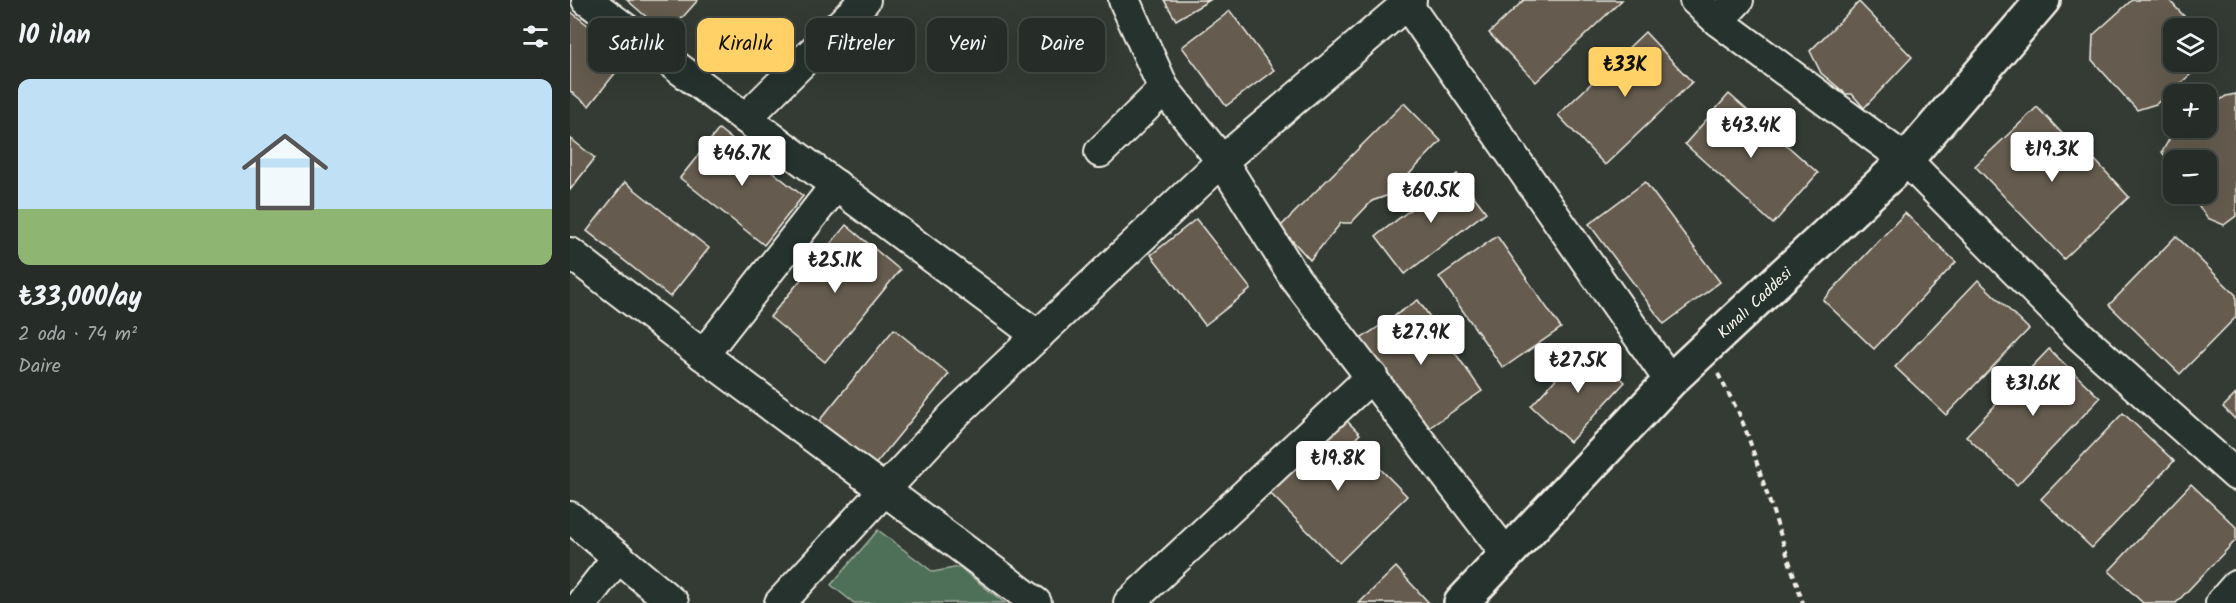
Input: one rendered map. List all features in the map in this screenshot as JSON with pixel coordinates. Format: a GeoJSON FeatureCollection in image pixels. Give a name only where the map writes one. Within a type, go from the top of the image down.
{"type":"FeatureCollection","features":[{"type":"Feature","properties":{"kind":"street"},"geometry":{"type":"LineString","coordinates":[[587,0],[1038,336]]}},
{"type":"Feature","properties":{"kind":"street"},"geometry":{"type":"LineString","coordinates":[[746,118],[865,0]]}},
{"type":"Feature","properties":{"kind":"street"},"geometry":{"type":"LineString","coordinates":[[1124,0],[1164,89],[1222,161],[1295,278],[1507,555]]}},
{"type":"Feature","properties":{"kind":"street"},"geometry":{"type":"LineString","coordinates":[[1695,0],[1718,21],[1906,160],[2079,335],[2236,475]]}},
{"type":"Feature","properties":{"kind":"street"},"geometry":{"type":"LineString","coordinates":[[1718,21],[1738,0]]}},
{"type":"Feature","properties":{"kind":"street","name":"Kınalı Caddesi"},"geometry":{"type":"LineString","coordinates":[[1461,603],[1670,381],[1906,160],[2043,0]]}},
{"type":"Feature","properties":{"kind":"street"},"geometry":{"type":"LineString","coordinates":[[780,603],[953,416],[1222,161],[1407,2],[1670,381]]}},
{"type":"Feature","properties":{"kind":"street"},"geometry":{"type":"LineString","coordinates":[[1100,152],[1164,89]]}},
{"type":"Feature","properties":{"kind":"street"},"geometry":{"type":"LineString","coordinates":[[703,355],[836,185]]}},
{"type":"Feature","properties":{"kind":"street"},"geometry":{"type":"LineString","coordinates":[[570,253],[1036,603]]}},
{"type":"Feature","properties":{"kind":"street"},"geometry":{"type":"LineString","coordinates":[[1129,603],[1372,376]]}},
{"type":"Feature","properties":{"kind":"street"},"geometry":{"type":"LineString","coordinates":[[570,517],[673,603]]}},
{"type":"Feature","properties":{"kind":"street"},"geometry":{"type":"LineString","coordinates":[[582,603],[618,557]]}},
{"type":"Feature","properties":{"kind":"street"},"geometry":{"type":"LineString","coordinates":[[2222,603],[2236,585]]}},
{"type":"Feature","properties":{"kind":"path"},"geometry":{"type":"LineString","coordinates":[[1702,352],[1728,391],[1739,413],[1803,603]]}},
{"type":"Feature","properties":{"kind":"green space"},"geometry":{"type":"Polygon","coordinates":[[[878,530],[933,572],[959,567],[1005,603],[854,603],[831,585],[878,530]]]}},
{"type":"Feature","properties":{"kind":"building"},"geometry":{"type":"Polygon","coordinates":[[[627,0],[698,0],[682,18],[648,18],[627,0]]]}},
{"type":"Feature","properties":{"kind":"building"},"geometry":{"type":"Polygon","coordinates":[[[1164,0],[1210,0],[1176,20],[1164,0]]]}},
{"type":"Feature","properties":{"kind":"building"},"geometry":{"type":"Polygon","coordinates":[[[1524,0],[1622,0],[1536,82],[1489,33],[1524,0]]]}},
{"type":"Feature","properties":{"kind":"building"},"geometry":{"type":"Polygon","coordinates":[[[2132,0],[2169,0],[2186,18],[2163,18],[2163,72],[2193,72],[2179,84],[2163,84],[2163,98],[2156,104],[2137,110],[2092,60],[2093,35],[2132,0]]]}},
{"type":"Feature","properties":{"kind":"building"},"geometry":{"type":"Polygon","coordinates":[[[1859,2],[1912,57],[1864,108],[1852,94],[1846,94],[1821,73],[1810,51],[1859,2]]]}},
{"type":"Feature","properties":{"kind":"building"},"geometry":{"type":"Polygon","coordinates":[[[570,11],[588,25],[588,72],[616,72],[589,106],[570,91],[570,11]]]}},
{"type":"Feature","properties":{"kind":"building"},"geometry":{"type":"Polygon","coordinates":[[[1230,11],[1274,70],[1226,106],[1182,47],[1230,11]]]}},
{"type":"Feature","properties":{"kind":"building"},"geometry":{"type":"Polygon","coordinates":[[[1645,32],[1692,82],[1605,165],[1558,115],[1645,32]]]}},
{"type":"Feature","properties":{"kind":"building"},"geometry":{"type":"Polygon","coordinates":[[[1729,94],[1818,173],[1773,224],[1685,144],[1729,94]]]}},
{"type":"Feature","properties":{"kind":"building"},"geometry":{"type":"Polygon","coordinates":[[[2236,94],[2236,216],[2224,225],[2207,218],[2198,204],[2217,204],[2217,150],[2163,150],[2170,138],[2217,138],[2217,102],[2226,96],[2236,94]]]}},
{"type":"Feature","properties":{"kind":"building"},"geometry":{"type":"Polygon","coordinates":[[[1404,103],[1441,141],[1389,195],[1372,201],[1351,223],[1341,223],[1310,260],[1280,227],[1404,103]]]}},
{"type":"Feature","properties":{"kind":"building"},"geometry":{"type":"Polygon","coordinates":[[[2037,107],[2091,164],[2095,160],[2129,197],[2064,259],[1975,166],[2037,107]]]}},
{"type":"Feature","properties":{"kind":"building"},"geometry":{"type":"Polygon","coordinates":[[[719,129],[803,196],[764,245],[680,178],[719,129]]]}},
{"type":"Feature","properties":{"kind":"building"},"geometry":{"type":"Polygon","coordinates":[[[570,138],[595,158],[570,190],[570,138]]]}},
{"type":"Feature","properties":{"kind":"building"},"geometry":{"type":"Polygon","coordinates":[[[1457,174],[1486,212],[1405,274],[1376,236],[1457,174]]]}},
{"type":"Feature","properties":{"kind":"building"},"geometry":{"type":"Polygon","coordinates":[[[625,182],[709,248],[670,297],[587,231],[625,182]]]}},
{"type":"Feature","properties":{"kind":"building"},"geometry":{"type":"Polygon","coordinates":[[[1645,182],[1720,282],[1664,324],[1589,224],[1645,182]]]}},
{"type":"Feature","properties":{"kind":"building"},"geometry":{"type":"Polygon","coordinates":[[[1905,213],[1956,262],[1874,349],[1823,300],[1905,213]]]}},
{"type":"Feature","properties":{"kind":"building"},"geometry":{"type":"Polygon","coordinates":[[[1196,219],[1251,289],[1205,325],[1151,255],[1196,219]]]}},
{"type":"Feature","properties":{"kind":"building"},"geometry":{"type":"Polygon","coordinates":[[[846,225],[900,270],[825,362],[770,317],[846,225]]]}},
{"type":"Feature","properties":{"kind":"building"},"geometry":{"type":"Polygon","coordinates":[[[1497,236],[1561,328],[1503,368],[1439,277],[1497,236]]]}},
{"type":"Feature","properties":{"kind":"building"},"geometry":{"type":"Polygon","coordinates":[[[2176,236],[2236,295],[2236,317],[2180,374],[2109,305],[2176,236]]]}},
{"type":"Feature","properties":{"kind":"building"},"geometry":{"type":"Polygon","coordinates":[[[1978,280],[2029,329],[1946,415],[1895,367],[1978,280]]]}},
{"type":"Feature","properties":{"kind":"building"},"geometry":{"type":"Polygon","coordinates":[[[1418,300],[1482,391],[1423,432],[1359,340],[1418,300]]]}},
{"type":"Feature","properties":{"kind":"building"},"geometry":{"type":"Polygon","coordinates":[[[894,329],[949,374],[874,466],[819,421],[894,329]]]}},
{"type":"Feature","properties":{"kind":"building"},"geometry":{"type":"Polygon","coordinates":[[[1586,346],[1625,382],[1570,442],[1531,406],[1586,346]]]}},
{"type":"Feature","properties":{"kind":"building"},"geometry":{"type":"Polygon","coordinates":[[[2049,349],[2100,398],[2017,485],[1966,436],[2049,349]]]}},
{"type":"Feature","properties":{"kind":"building"},"geometry":{"type":"Polygon","coordinates":[[[2236,394],[2236,420],[2223,407],[2236,394]]]}},
{"type":"Feature","properties":{"kind":"building"},"geometry":{"type":"Polygon","coordinates":[[[2123,413],[2174,461],[2092,548],[2041,499],[2123,413]]]}},
{"type":"Feature","properties":{"kind":"building"},"geometry":{"type":"Polygon","coordinates":[[[1344,418],[1360,434],[1353,441],[1407,496],[1339,563],[1269,492],[1344,418]]]}},
{"type":"Feature","properties":{"kind":"building"},"geometry":{"type":"Polygon","coordinates":[[[2191,484],[2236,527],[2236,540],[2176,603],[2143,603],[2109,571],[2191,484]]]}},
{"type":"Feature","properties":{"kind":"building"},"geometry":{"type":"Polygon","coordinates":[[[1396,567],[1429,603],[1359,603],[1396,567]]]}}]}
